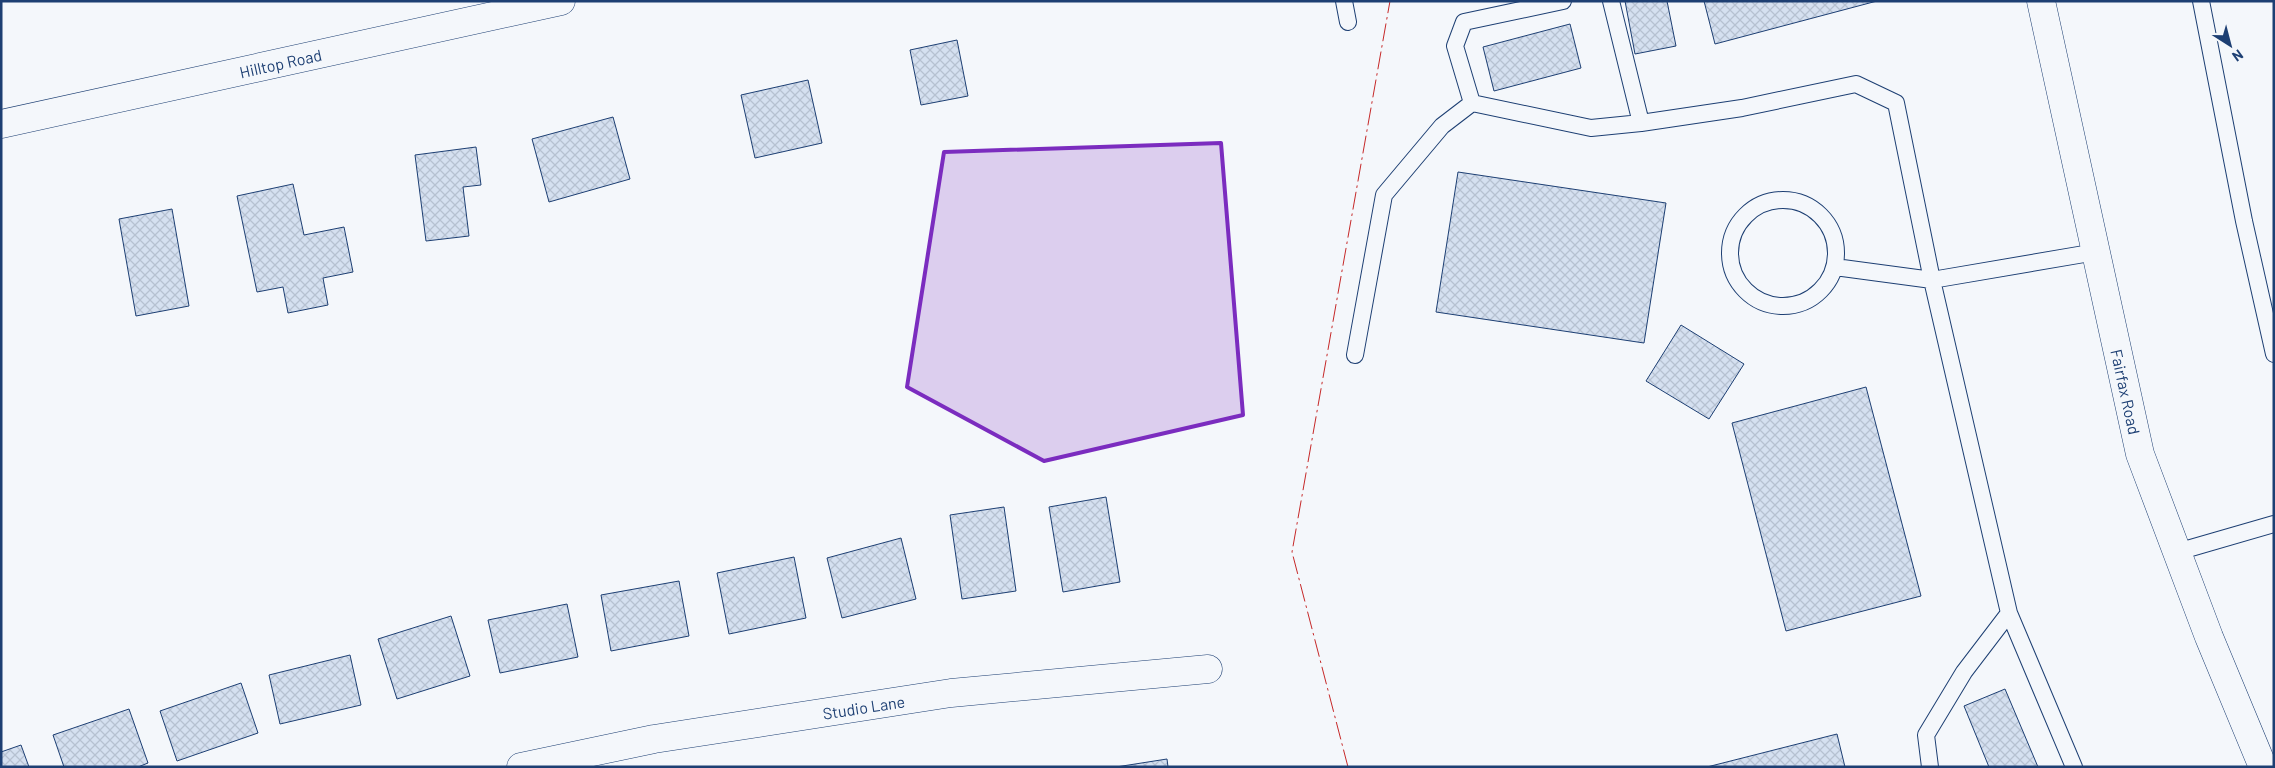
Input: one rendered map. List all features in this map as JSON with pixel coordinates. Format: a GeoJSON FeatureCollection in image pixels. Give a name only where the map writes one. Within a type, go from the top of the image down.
{"type":"FeatureCollection","features":[{"type":"Feature","properties":{"kind":"street","name":"Hilltop Road"},"geometry":{"type":"LineString","coordinates":[[1,124],[561,1]]}},
{"type":"Feature","properties":{"kind":"street","name":"Fairfax Road"},"geometry":{"type":"LineString","coordinates":[[2040,1],[2140,454],[2209,637],[2263,767]]}},
{"type":"Feature","properties":{"kind":"street","name":"Studio Lane"},"geometry":{"type":"LineString","coordinates":[[521,767],[654,739],[951,692],[1208,669]]}},
{"type":"Feature","properties":{"kind":"lane"},"geometry":{"type":"LineString","coordinates":[[1344,1],[1348,22]]}},
{"type":"Feature","properties":{"kind":"lane"},"geometry":{"type":"LineString","coordinates":[[1472,103],[1455,46],[1464,22],[1563,1]]}},
{"type":"Feature","properties":{"kind":"lane"},"geometry":{"type":"LineString","coordinates":[[1612,1],[1641,123]]}},
{"type":"Feature","properties":{"kind":"lane"},"geometry":{"type":"LineString","coordinates":[[2201,1],[2244,221],[2270,319],[2274,354]]}},
{"type":"Feature","properties":{"kind":"lane"},"geometry":{"type":"LineString","coordinates":[[1355,355],[1384,195],[1442,126],[1472,103],[1591,128],[1641,123],[1742,108],[1856,84],[1896,103],[1932,280],[2009,613],[2074,767]]}},
{"type":"Feature","properties":{"kind":"lane"},"geometry":{"type":"LineString","coordinates":[[1778,200],[1795,200],[1811,208],[1824,218],[1833,233],[1836,250],[1835,267],[1827,284],[1814,296],[1797,304],[1780,306],[1762,302],[1747,292],[1736,278],[1730,261],[1730,243],[1736,226],[1748,213],[1762,204],[1778,200]]}},
{"type":"Feature","properties":{"kind":"lane"},"geometry":{"type":"LineString","coordinates":[[1835,267],[1932,280],[2096,252]]}},
{"type":"Feature","properties":{"kind":"lane"},"geometry":{"type":"LineString","coordinates":[[2177,552],[2274,524]]}},
{"type":"Feature","properties":{"kind":"lane"},"geometry":{"type":"LineString","coordinates":[[1930,767],[1926,735],[1964,672],[2009,613]]}},
{"type":"Feature","properties":{"kind":"highlighted area"},"geometry":{"type":"Polygon","coordinates":[[[1221,143],[1243,415],[1044,461],[907,387],[944,152],[1221,143]]]}},
{"type":"Feature","properties":{"kind":"building"},"geometry":{"type":"Polygon","coordinates":[[[1625,1],[1667,1],[1676,46],[1635,54],[1625,1]]]}},
{"type":"Feature","properties":{"kind":"building"},"geometry":{"type":"Polygon","coordinates":[[[1704,1],[1877,1],[1715,44],[1704,1]]]}},
{"type":"Feature","properties":{"kind":"building"},"geometry":{"type":"Polygon","coordinates":[[[1570,24],[1581,68],[1494,91],[1483,47],[1570,24]]]}},
{"type":"Feature","properties":{"kind":"building"},"geometry":{"type":"Polygon","coordinates":[[[957,40],[968,96],[921,105],[910,50],[957,40]]]}},
{"type":"Feature","properties":{"kind":"building"},"geometry":{"type":"Polygon","coordinates":[[[808,80],[822,143],[755,158],[741,95],[808,80]]]}},
{"type":"Feature","properties":{"kind":"building"},"geometry":{"type":"Polygon","coordinates":[[[613,117],[630,179],[549,202],[532,139],[613,117]]]}},
{"type":"Feature","properties":{"kind":"building"},"geometry":{"type":"Polygon","coordinates":[[[476,147],[481,185],[463,187],[469,236],[426,241],[415,155],[476,147]]]}},
{"type":"Feature","properties":{"kind":"building"},"geometry":{"type":"Polygon","coordinates":[[[1458,172],[1666,203],[1644,343],[1436,312],[1458,172]]]}},
{"type":"Feature","properties":{"kind":"building"},"geometry":{"type":"Polygon","coordinates":[[[293,184],[304,235],[344,227],[353,272],[323,278],[328,305],[288,313],[283,287],[257,292],[237,196],[293,184]]]}},
{"type":"Feature","properties":{"kind":"building"},"geometry":{"type":"Polygon","coordinates":[[[172,209],[189,306],[136,316],[119,219],[172,209]]]}},
{"type":"Feature","properties":{"kind":"building"},"geometry":{"type":"Polygon","coordinates":[[[1681,325],[1744,364],[1709,419],[1646,381],[1681,325]]]}},
{"type":"Feature","properties":{"kind":"building"},"geometry":{"type":"Polygon","coordinates":[[[1866,387],[1921,596],[1786,631],[1732,423],[1866,387]]]}},
{"type":"Feature","properties":{"kind":"building"},"geometry":{"type":"Polygon","coordinates":[[[1106,497],[1120,582],[1063,592],[1049,507],[1106,497]]]}},
{"type":"Feature","properties":{"kind":"building"},"geometry":{"type":"Polygon","coordinates":[[[1004,507],[1016,591],[962,599],[950,515],[1004,507]]]}},
{"type":"Feature","properties":{"kind":"building"},"geometry":{"type":"Polygon","coordinates":[[[901,538],[916,599],[842,618],[827,558],[901,538]]]}},
{"type":"Feature","properties":{"kind":"building"},"geometry":{"type":"Polygon","coordinates":[[[794,557],[806,618],[729,634],[717,573],[794,557]]]}},
{"type":"Feature","properties":{"kind":"building"},"geometry":{"type":"Polygon","coordinates":[[[679,581],[689,636],[611,651],[601,595],[679,581]]]}},
{"type":"Feature","properties":{"kind":"building"},"geometry":{"type":"Polygon","coordinates":[[[567,604],[578,657],[500,673],[488,620],[567,604]]]}},
{"type":"Feature","properties":{"kind":"building"},"geometry":{"type":"Polygon","coordinates":[[[451,616],[470,676],[397,699],[378,639],[451,616]]]}},
{"type":"Feature","properties":{"kind":"building"},"geometry":{"type":"Polygon","coordinates":[[[350,655],[361,705],[280,724],[269,675],[350,655]]]}},
{"type":"Feature","properties":{"kind":"building"},"geometry":{"type":"Polygon","coordinates":[[[241,683],[258,733],[177,761],[160,711],[241,683]]]}},
{"type":"Feature","properties":{"kind":"building"},"geometry":{"type":"Polygon","coordinates":[[[2005,689],[2038,767],[1989,767],[1964,706],[2005,689]]]}},
{"type":"Feature","properties":{"kind":"building"},"geometry":{"type":"Polygon","coordinates":[[[129,709],[148,763],[138,767],[64,767],[53,735],[129,709]]]}},
{"type":"Feature","properties":{"kind":"building"},"geometry":{"type":"Polygon","coordinates":[[[1837,734],[1845,767],[1707,767],[1837,734]]]}},
{"type":"Feature","properties":{"kind":"building"},"geometry":{"type":"Polygon","coordinates":[[[21,745],[29,767],[1,767],[1,752],[21,745]]]}},
{"type":"Feature","properties":{"kind":"building"},"geometry":{"type":"Polygon","coordinates":[[[1167,759],[1168,767],[1116,767],[1167,759]]]}},
{"type":"Feature","properties":{"kind":"power"},"geometry":{"type":"LineString","coordinates":[[1348,767],[1292,552],[1390,1]]}}]}
